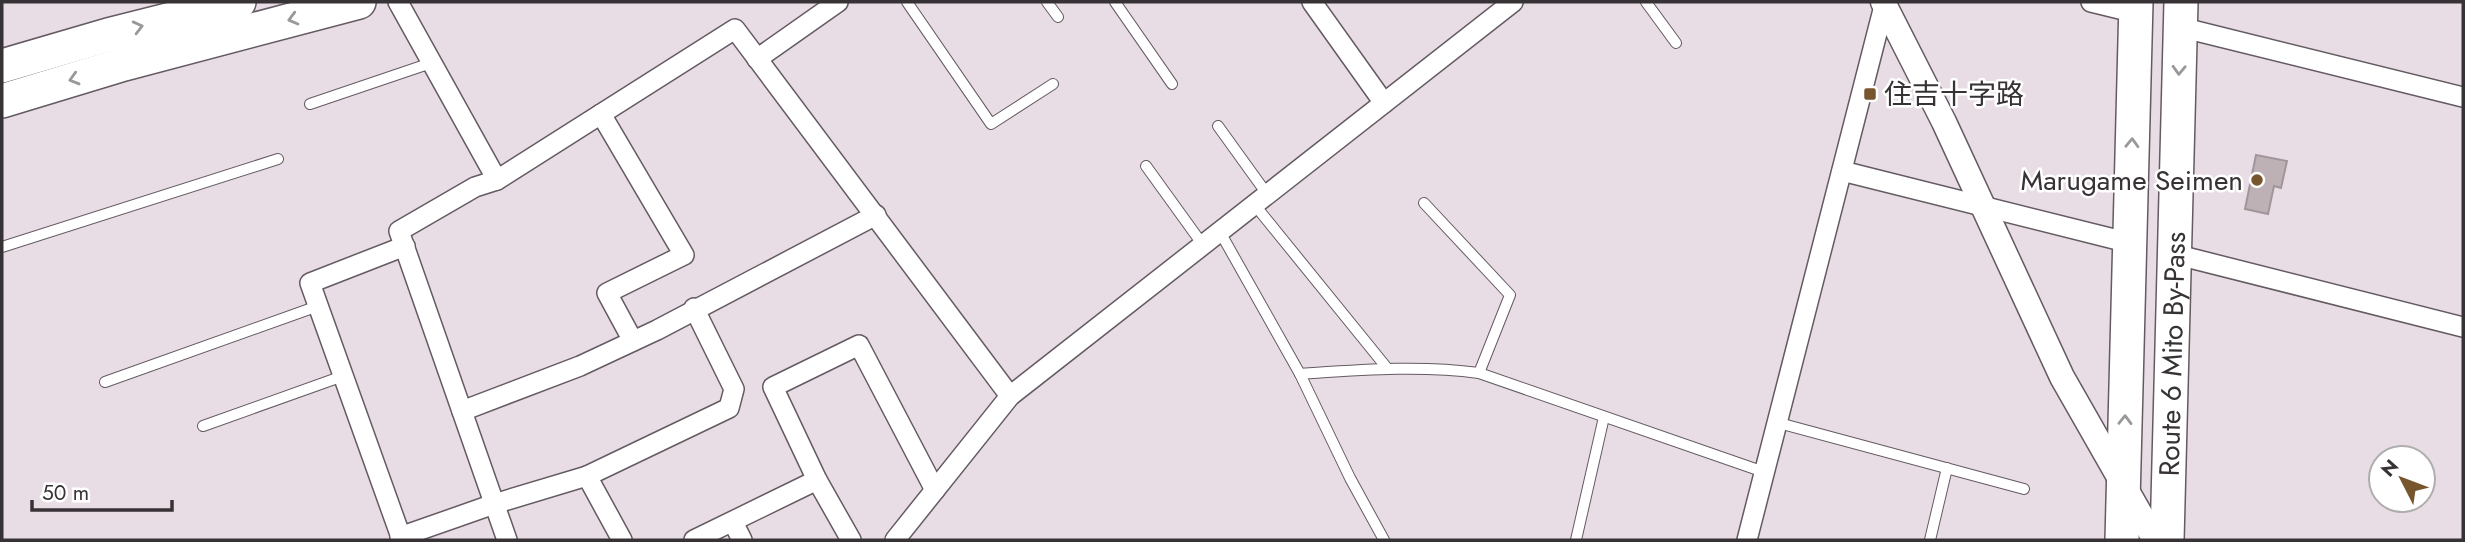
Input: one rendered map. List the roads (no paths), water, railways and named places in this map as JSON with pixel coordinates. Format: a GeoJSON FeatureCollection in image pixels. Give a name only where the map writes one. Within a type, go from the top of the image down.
{"type":"FeatureCollection","features":[{"type":"Feature","properties":{"kind":"highway"},"geometry":{"type":"LineString","coordinates":[[2,66],[108,35],[239,2]]}},
{"type":"Feature","properties":{"kind":"highway"},"geometry":{"type":"LineString","coordinates":[[2,101],[124,64],[359,2]]}},
{"type":"Feature","properties":{"kind":"highway","name":"Route 6 Mito By-Pass"},"geometry":{"type":"LineString","coordinates":[[2122,540],[2136,8]]}},
{"type":"Feature","properties":{"kind":"highway","name":"Route 6 Mito By-Pass"},"geometry":{"type":"LineString","coordinates":[[2167,540],[2181,14]]}},
{"type":"Feature","properties":{"kind":"street"},"geometry":{"type":"LineString","coordinates":[[398,2],[498,180]]}},
{"type":"Feature","properties":{"kind":"street"},"geometry":{"type":"LineString","coordinates":[[757,59],[838,2]]}},
{"type":"Feature","properties":{"kind":"street"},"geometry":{"type":"LineString","coordinates":[[1312,2],[1384,103]]}},
{"type":"Feature","properties":{"kind":"street"},"geometry":{"type":"LineString","coordinates":[[895,540],[1010,396],[1513,2]]}},
{"type":"Feature","properties":{"kind":"street"},"geometry":{"type":"LineString","coordinates":[[1747,540],[1779,423],[1884,2]]}},
{"type":"Feature","properties":{"kind":"street"},"geometry":{"type":"LineString","coordinates":[[1884,2],[1944,122],[2062,377],[2154,540]]}},
{"type":"Feature","properties":{"kind":"street"},"geometry":{"type":"LineString","coordinates":[[2091,2],[2136,8]]}},
{"type":"Feature","properties":{"kind":"street"},"geometry":{"type":"LineString","coordinates":[[2181,14],[2463,97]]}},
{"type":"Feature","properties":{"kind":"street"},"geometry":{"type":"LineString","coordinates":[[507,540],[399,231],[475,187],[498,180],[735,29],[1010,396]]}},
{"type":"Feature","properties":{"kind":"street"},"geometry":{"type":"LineString","coordinates":[[601,114],[684,255],[607,293],[633,341]]}},
{"type":"Feature","properties":{"kind":"street"},"geometry":{"type":"LineString","coordinates":[[1842,171],[2130,243]]}},
{"type":"Feature","properties":{"kind":"street"},"geometry":{"type":"LineString","coordinates":[[462,411],[580,366],[633,341],[876,215]]}},
{"type":"Feature","properties":{"kind":"street"},"geometry":{"type":"LineString","coordinates":[[405,246],[310,283],[401,538],[494,504],[587,476],[729,408],[734,389],[694,308]]}},
{"type":"Feature","properties":{"kind":"street"},"geometry":{"type":"LineString","coordinates":[[2174,254],[2463,327]]}},
{"type":"Feature","properties":{"kind":"street"},"geometry":{"type":"LineString","coordinates":[[851,540],[817,480],[773,387],[859,345],[935,489]]}},
{"type":"Feature","properties":{"kind":"street"},"geometry":{"type":"LineString","coordinates":[[587,476],[622,540]]}},
{"type":"Feature","properties":{"kind":"street"},"geometry":{"type":"LineString","coordinates":[[694,540],[817,480]]}},
{"type":"Feature","properties":{"kind":"street"},"geometry":{"type":"LineString","coordinates":[[733,522],[742,540]]}},
{"type":"Feature","properties":{"kind":"lane"},"geometry":{"type":"LineString","coordinates":[[907,2],[991,124],[1053,84]]}},
{"type":"Feature","properties":{"kind":"lane"},"geometry":{"type":"LineString","coordinates":[[1047,2],[1058,17]]}},
{"type":"Feature","properties":{"kind":"lane"},"geometry":{"type":"LineString","coordinates":[[1115,2],[1172,84]]}},
{"type":"Feature","properties":{"kind":"lane"},"geometry":{"type":"LineString","coordinates":[[1646,2],[1676,43]]}},
{"type":"Feature","properties":{"kind":"lane"},"geometry":{"type":"LineString","coordinates":[[310,104],[431,63]]}},
{"type":"Feature","properties":{"kind":"lane"},"geometry":{"type":"LineString","coordinates":[[1218,126],[1260,199],[1387,369]]}},
{"type":"Feature","properties":{"kind":"lane"},"geometry":{"type":"LineString","coordinates":[[2,247],[278,159]]}},
{"type":"Feature","properties":{"kind":"lane"},"geometry":{"type":"LineString","coordinates":[[1146,166],[1203,246]]}},
{"type":"Feature","properties":{"kind":"lane"},"geometry":{"type":"LineString","coordinates":[[1424,203],[1510,295],[1479,373]]}},
{"type":"Feature","properties":{"kind":"lane"},"geometry":{"type":"LineString","coordinates":[[1220,232],[1300,374],[1350,478],[1384,540]]}},
{"type":"Feature","properties":{"kind":"lane"},"geometry":{"type":"LineString","coordinates":[[104,382],[318,306]]}},
{"type":"Feature","properties":{"kind":"lane"},"geometry":{"type":"LineString","coordinates":[[1300,374],[1387,369],[1450,369],[1479,373],[1764,472]]}},
{"type":"Feature","properties":{"kind":"lane"},"geometry":{"type":"LineString","coordinates":[[203,426],[344,376]]}},
{"type":"Feature","properties":{"kind":"lane"},"geometry":{"type":"LineString","coordinates":[[1576,540],[1604,417]]}},
{"type":"Feature","properties":{"kind":"lane"},"geometry":{"type":"LineString","coordinates":[[1779,423],[2024,489]]}},
{"type":"Feature","properties":{"kind":"lane"},"geometry":{"type":"LineString","coordinates":[[1930,540],[1947,468]]}},
{"type":"Feature","properties":{"kind":"place","name":"住吉十字路"},"geometry":{"type":"Point","coordinates":[1870,94]}},
{"type":"Feature","properties":{"kind":"place","name":"Marugame Seimen"},"geometry":{"type":"Point","coordinates":[2257,180]}}]}
